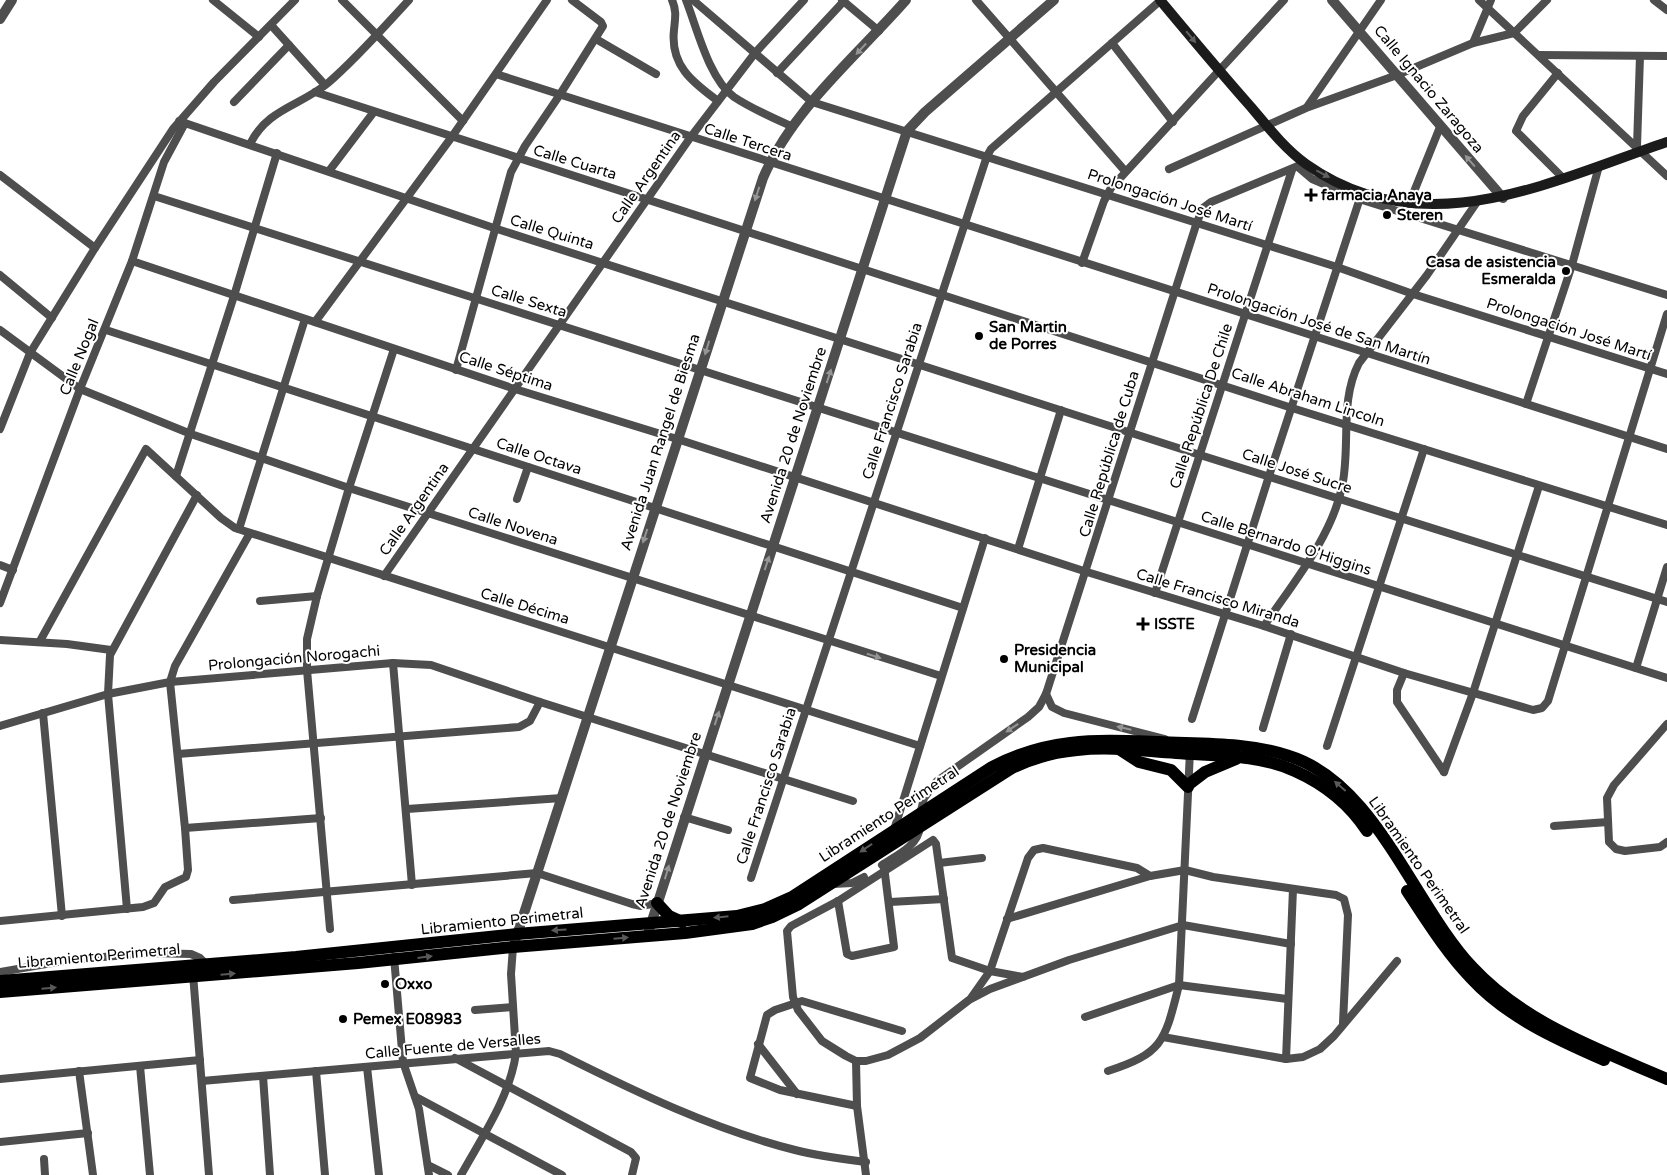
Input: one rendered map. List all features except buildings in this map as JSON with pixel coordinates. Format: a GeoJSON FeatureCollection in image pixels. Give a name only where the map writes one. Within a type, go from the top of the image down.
{"type":"FeatureCollection","features":[{"type":"Feature","properties":{"kind":"main road"},"geometry":{"type":"LineString","coordinates":[[1160,0],[1273,132],[1298,167],[1321,173],[1360,196],[1409,204],[1441,205],[1503,198],[1599,166],[1638,149],[1667,142]]}},
{"type":"Feature","properties":{"kind":"main road","name":"Libramiento Perimetral"},"geometry":{"type":"LineString","coordinates":[[0,992],[193,971],[394,954],[517,934],[649,930],[752,924],[785,911],[830,884],[891,844],[920,820],[992,767],[1039,747],[1086,740],[1170,743],[1190,749],[1266,762],[1294,770],[1318,783],[1359,819],[1448,951],[1471,979],[1498,1003],[1521,1019],[1574,1047],[1667,1088]]}},
{"type":"Feature","properties":{"kind":"main road","name":"Libramiento Perimetral"},"geometry":{"type":"LineString","coordinates":[[0,981],[193,971],[206,964],[513,947],[649,930],[682,922],[737,916],[777,905],[894,829],[920,820],[1028,760],[1077,750],[1249,747],[1302,760],[1319,770],[1347,792],[1365,813],[1453,943],[1473,968],[1495,989],[1554,1028],[1667,1078]]}},
{"type":"Feature","properties":{"kind":"main road"},"geometry":{"type":"LineString","coordinates":[[1119,749],[1138,762],[1171,770],[1188,786],[1205,772],[1239,757]]}},
{"type":"Feature","properties":{"kind":"main road"},"geometry":{"type":"LineString","coordinates":[[657,903],[669,916],[682,922]]}},
{"type":"Feature","properties":{"kind":"street"},"geometry":{"type":"LineString","coordinates":[[0,19],[12,0]]}},
{"type":"Feature","properties":{"kind":"street"},"geometry":{"type":"LineString","coordinates":[[213,0],[259,37]]}},
{"type":"Feature","properties":{"kind":"street"},"geometry":{"type":"LineString","coordinates":[[0,429],[30,352],[95,248],[182,122],[295,0]]}},
{"type":"Feature","properties":{"kind":"street"},"geometry":{"type":"LineString","coordinates":[[342,0],[463,121]]}},
{"type":"Feature","properties":{"kind":"street"},"geometry":{"type":"LineString","coordinates":[[250,144],[257,131],[267,120],[326,85],[378,34],[409,0]]}},
{"type":"Feature","properties":{"kind":"street"},"geometry":{"type":"LineString","coordinates":[[315,322],[451,138],[547,0]]}},
{"type":"Feature","properties":{"kind":"street"},"geometry":{"type":"LineString","coordinates":[[456,370],[494,228],[517,159],[560,96],[603,26],[601,22],[572,0]]}},
{"type":"Feature","properties":{"kind":"street"},"geometry":{"type":"LineString","coordinates":[[672,0],[676,16],[674,51],[678,64],[697,86],[718,101]]}},
{"type":"Feature","properties":{"kind":"street"},"geometry":{"type":"LineString","coordinates":[[686,0],[711,64],[726,90],[745,103],[793,127]]}},
{"type":"Feature","properties":{"kind":"street","name":"Prolongación José Martí"},"geometry":{"type":"LineString","coordinates":[[693,0],[812,102],[1337,266],[1413,294],[1667,374]]}},
{"type":"Feature","properties":{"kind":"street","name":"Calle Argentina"},"geometry":{"type":"LineString","coordinates":[[384,576],[690,138],[755,53],[804,0]]}},
{"type":"Feature","properties":{"kind":"street","name":"Avenida Juan Rangel de Biesma"},"geometry":{"type":"LineString","coordinates":[[513,947],[654,507],[769,163],[812,102],[906,0]]}},
{"type":"Feature","properties":{"kind":"street"},"geometry":{"type":"LineString","coordinates":[[976,0],[1126,171]]}},
{"type":"Feature","properties":{"kind":"street","name":"Avenida 20 de Noviembre"},"geometry":{"type":"LineString","coordinates":[[649,930],[907,131],[925,112],[1054,0]]}},
{"type":"Feature","properties":{"kind":"street","name":"Calle Francisco Sarabia"},"geometry":{"type":"LineString","coordinates":[[751,878],[919,364],[940,294],[987,156],[1160,0]]}},
{"type":"Feature","properties":{"kind":"street"},"geometry":{"type":"LineString","coordinates":[[1082,263],[1107,194],[1284,0]]}},
{"type":"Feature","properties":{"kind":"street","name":"Calle Ignacio Zaragoza"},"geometry":{"type":"LineString","coordinates":[[1332,0],[1503,198]]}},
{"type":"Feature","properties":{"kind":"street"},"geometry":{"type":"LineString","coordinates":[[1306,108],[1381,0]]}},
{"type":"Feature","properties":{"kind":"street"},"geometry":{"type":"LineString","coordinates":[[1478,0],[1667,176]]}},
{"type":"Feature","properties":{"kind":"street"},"geometry":{"type":"LineString","coordinates":[[1473,43],[1491,0]]}},
{"type":"Feature","properties":{"kind":"street"},"geometry":{"type":"LineString","coordinates":[[1169,169],[1306,108],[1397,75],[1473,43],[1514,33],[1547,0]]}},
{"type":"Feature","properties":{"kind":"street"},"geometry":{"type":"LineString","coordinates":[[1654,0],[1667,10]]}},
{"type":"Feature","properties":{"kind":"street"},"geometry":{"type":"LineString","coordinates":[[777,73],[843,1],[879,31]]}},
{"type":"Feature","properties":{"kind":"street"},"geometry":{"type":"LineString","coordinates":[[676,16],[690,10]]}},
{"type":"Feature","properties":{"kind":"street"},"geometry":{"type":"LineString","coordinates":[[270,25],[326,85]]}},
{"type":"Feature","properties":{"kind":"street"},"geometry":{"type":"LineString","coordinates":[[596,39],[656,74]]}},
{"type":"Feature","properties":{"kind":"street"},"geometry":{"type":"LineString","coordinates":[[1112,43],[1173,122]]}},
{"type":"Feature","properties":{"kind":"street"},"geometry":{"type":"LineString","coordinates":[[234,102],[290,45]]}},
{"type":"Feature","properties":{"kind":"street"},"geometry":{"type":"LineString","coordinates":[[1539,55],[1667,56]]}},
{"type":"Feature","properties":{"kind":"street"},"geometry":{"type":"LineString","coordinates":[[1638,149],[1640,56]]}},
{"type":"Feature","properties":{"kind":"street"},"geometry":{"type":"LineString","coordinates":[[1558,73],[1523,116],[1516,128],[1518,133],[1562,178]]}},
{"type":"Feature","properties":{"kind":"street","name":"Calle Tercera"},"geometry":{"type":"LineString","coordinates":[[496,74],[963,225]]}},
{"type":"Feature","properties":{"kind":"street","name":"Calle Cuarta"},"geometry":{"type":"LineString","coordinates":[[315,92],[451,138],[940,294]]}},
{"type":"Feature","properties":{"kind":"street"},"geometry":{"type":"LineString","coordinates":[[329,171],[374,113]]}},
{"type":"Feature","properties":{"kind":"street","name":"Calle Quinta"},"geometry":{"type":"LineString","coordinates":[[182,122],[494,228],[919,364]]}},
{"type":"Feature","properties":{"kind":"street","name":"Calle Nogal"},"geometry":{"type":"LineString","coordinates":[[0,603],[80,389],[106,330],[132,261],[164,162],[182,122]]}},
{"type":"Feature","properties":{"kind":"street"},"geometry":{"type":"LineString","coordinates":[[1409,204],[1440,126]]}},
{"type":"Feature","properties":{"kind":"street"},"geometry":{"type":"LineString","coordinates":[[176,476],[191,434],[277,153]]}},
{"type":"Feature","properties":{"kind":"street"},"geometry":{"type":"LineString","coordinates":[[1526,404],[1572,266],[1599,166]]}},
{"type":"Feature","properties":{"kind":"street","name":"Calle República de Cuba"},"geometry":{"type":"LineString","coordinates":[[884,867],[909,848],[917,838],[924,798],[937,781],[1028,718],[1039,707],[1046,694],[1109,500],[1129,431],[1203,208],[1211,202],[1298,167]]}},
{"type":"Feature","properties":{"kind":"street","name":"Calle República De Chile"},"geometry":{"type":"LineString","coordinates":[[1155,593],[1267,245],[1298,167]]}},
{"type":"Feature","properties":{"kind":"street"},"geometry":{"type":"LineString","coordinates":[[0,174],[95,248]]}},
{"type":"Feature","properties":{"kind":"street","name":"Calle Sexta"},"geometry":{"type":"LineString","coordinates":[[154,196],[896,433]]}},
{"type":"Feature","properties":{"kind":"street"},"geometry":{"type":"LineString","coordinates":[[1192,719],[1360,196],[1457,230],[1667,295]]}},
{"type":"Feature","properties":{"kind":"street"},"geometry":{"type":"LineString","coordinates":[[1264,626],[1306,564],[1338,499],[1344,472],[1346,424],[1354,374],[1477,202]]}},
{"type":"Feature","properties":{"kind":"street","name":"Prolongación José de San Martín"},"geometry":{"type":"LineString","coordinates":[[963,225],[1667,449]]}},
{"type":"Feature","properties":{"kind":"street","name":"Calle Séptima"},"geometry":{"type":"LineString","coordinates":[[132,261],[456,370],[873,502]]}},
{"type":"Feature","properties":{"kind":"street"},"geometry":{"type":"LineString","coordinates":[[0,275],[52,318]]}},
{"type":"Feature","properties":{"kind":"street","name":"Calle Abraham Lincoln"},"geometry":{"type":"LineString","coordinates":[[940,294],[1152,361],[1292,408],[1667,525]]}},
{"type":"Feature","properties":{"kind":"street"},"geometry":{"type":"LineString","coordinates":[[1564,646],[1609,507],[1667,314]]}},
{"type":"Feature","properties":{"kind":"street"},"geometry":{"type":"LineString","coordinates":[[239,529],[305,319]]}},
{"type":"Feature","properties":{"kind":"street","name":"Calle Novena"},"geometry":{"type":"LineString","coordinates":[[0,330],[80,389],[191,434],[349,488],[828,642],[941,676]]}},
{"type":"Feature","properties":{"kind":"street","name":"Calle Octava"},"geometry":{"type":"LineString","coordinates":[[106,330],[212,366],[963,608]]}},
{"type":"Feature","properties":{"kind":"street"},"geometry":{"type":"LineString","coordinates":[[330,929],[307,670],[307,640],[327,558],[394,349]]}},
{"type":"Feature","properties":{"kind":"street","name":"Calle José Sucre"},"geometry":{"type":"LineString","coordinates":[[919,364],[1338,499],[1401,517],[1667,602]]}},
{"type":"Feature","properties":{"kind":"street"},"geometry":{"type":"LineString","coordinates":[[1018,549],[1061,410]]}},
{"type":"Feature","properties":{"kind":"street","name":"Calle Bernardo O'Higgins"},"geometry":{"type":"LineString","coordinates":[[896,433],[1495,625],[1667,678]]}},
{"type":"Feature","properties":{"kind":"street","name":"Calle Décima"},"geometry":{"type":"LineString","coordinates":[[40,641],[146,449],[228,524],[239,529],[920,746]]}},
{"type":"Feature","properties":{"kind":"street"},"geometry":{"type":"LineString","coordinates":[[1327,746],[1358,657],[1378,586],[1424,449]]}},
{"type":"Feature","properties":{"kind":"street"},"geometry":{"type":"LineString","coordinates":[[517,499],[528,467]]}},
{"type":"Feature","properties":{"kind":"street"},"geometry":{"type":"LineString","coordinates":[[1404,673],[1397,690],[1397,702],[1444,772],[1473,693],[1539,486]]}},
{"type":"Feature","properties":{"kind":"street"},"geometry":{"type":"LineString","coordinates":[[127,910],[108,694],[111,650],[197,495]]}},
{"type":"Feature","properties":{"kind":"street","name":"Calle Francisco Miranda"},"geometry":{"type":"LineString","coordinates":[[873,502],[1086,572],[1291,634],[1404,673],[1533,710],[1542,708],[1550,695],[1564,646]]}},
{"type":"Feature","properties":{"kind":"street"},"geometry":{"type":"LineString","coordinates":[[0,921],[127,910],[148,906],[154,903],[165,887],[182,880],[187,874],[185,828],[170,682],[175,666],[250,533]]}},
{"type":"Feature","properties":{"kind":"street"},"geometry":{"type":"LineString","coordinates":[[891,844],[941,676],[985,538]]}},
{"type":"Feature","properties":{"kind":"street"},"geometry":{"type":"LineString","coordinates":[[0,566],[13,570]]}},
{"type":"Feature","properties":{"kind":"street"},"geometry":{"type":"LineString","coordinates":[[1636,668],[1667,567]]}},
{"type":"Feature","properties":{"kind":"street"},"geometry":{"type":"LineString","coordinates":[[260,601],[317,596]]}},
{"type":"Feature","properties":{"kind":"street"},"geometry":{"type":"LineString","coordinates":[[1264,728],[1291,634]]}},
{"type":"Feature","properties":{"kind":"street"},"geometry":{"type":"LineString","coordinates":[[0,640],[40,641],[111,650]]}},
{"type":"Feature","properties":{"kind":"street"},"geometry":{"type":"LineString","coordinates":[[393,663],[401,738],[412,885]]}},
{"type":"Feature","properties":{"kind":"street","name":"Prolongación Norogachi"},"geometry":{"type":"LineString","coordinates":[[0,726],[108,694],[170,682],[393,663],[431,665],[587,718],[853,801]]}},
{"type":"Feature","properties":{"kind":"street"},"geometry":{"type":"LineString","coordinates":[[1046,694],[1052,707],[1064,713],[1154,735],[1170,743]]}},
{"type":"Feature","properties":{"kind":"street"},"geometry":{"type":"LineString","coordinates":[[178,754],[401,738],[519,727],[530,721],[540,702]]}},
{"type":"Feature","properties":{"kind":"street"},"geometry":{"type":"LineString","coordinates":[[43,713],[62,916]]}},
{"type":"Feature","properties":{"kind":"street"},"geometry":{"type":"LineString","coordinates":[[1667,724],[1609,792],[1608,822],[1609,842],[1616,849],[1625,851],[1660,847],[1667,842]]}},
{"type":"Feature","properties":{"kind":"street"},"geometry":{"type":"LineString","coordinates":[[1108,1071],[1130,1064],[1150,1053],[1163,1037],[1179,986],[1190,749]]}},
{"type":"Feature","properties":{"kind":"street"},"geometry":{"type":"LineString","coordinates":[[407,810],[562,798]]}},
{"type":"Feature","properties":{"kind":"street"},"geometry":{"type":"LineString","coordinates":[[684,817],[728,830]]}},
{"type":"Feature","properties":{"kind":"street"},"geometry":{"type":"LineString","coordinates":[[185,828],[321,818]]}},
{"type":"Feature","properties":{"kind":"street"},"geometry":{"type":"LineString","coordinates":[[1554,826],[1608,822]]}},
{"type":"Feature","properties":{"kind":"street"},"geometry":{"type":"LineString","coordinates":[[830,884],[852,883],[934,841],[939,863],[952,958],[990,971],[1024,977]]}},
{"type":"Feature","properties":{"kind":"street"},"geometry":{"type":"LineString","coordinates":[[970,1000],[990,971],[1028,858],[1036,849],[1050,849],[1114,862],[1137,868],[1150,876]]}},
{"type":"Feature","properties":{"kind":"street"},"geometry":{"type":"LineString","coordinates":[[939,863],[982,858]]}},
{"type":"Feature","properties":{"kind":"street"},"geometry":{"type":"LineString","coordinates":[[884,867],[838,900],[788,929],[787,934],[794,1002],[810,1028],[822,1041],[836,1051],[856,1061],[866,1061],[888,1055],[936,1027],[970,1000],[1024,977],[1183,925],[1291,944]]}},
{"type":"Feature","properties":{"kind":"street"},"geometry":{"type":"LineString","coordinates":[[838,900],[847,954],[852,956],[895,946],[884,867]]}},
{"type":"Feature","properties":{"kind":"street"},"geometry":{"type":"LineString","coordinates":[[1007,919],[1150,876],[1185,870],[1336,895],[1344,899],[1348,915],[1344,1022]]}},
{"type":"Feature","properties":{"kind":"street"},"geometry":{"type":"LineString","coordinates":[[233,900],[538,873],[632,904],[641,906],[657,903]]}},
{"type":"Feature","properties":{"kind":"street"},"geometry":{"type":"LineString","coordinates":[[1286,1059],[1293,889]]}},
{"type":"Feature","properties":{"kind":"street"},"geometry":{"type":"LineString","coordinates":[[890,902],[944,899]]}},
{"type":"Feature","properties":{"kind":"street"},"geometry":{"type":"LineString","coordinates":[[461,1175],[508,1086],[516,1053],[510,962],[513,947]]}},
{"type":"Feature","properties":{"kind":"street"},"geometry":{"type":"LineString","coordinates":[[0,972],[69,960],[148,953],[191,954],[200,958],[206,964]]}},
{"type":"Feature","properties":{"kind":"street"},"geometry":{"type":"LineString","coordinates":[[394,954],[403,1062],[416,1097],[430,1175]]}},
{"type":"Feature","properties":{"kind":"street"},"geometry":{"type":"LineString","coordinates":[[1163,1037],[1286,1059],[1303,1057],[1320,1049],[1397,962]]}},
{"type":"Feature","properties":{"kind":"street"},"geometry":{"type":"LineString","coordinates":[[193,971],[209,1175]]}},
{"type":"Feature","properties":{"kind":"street"},"geometry":{"type":"LineString","coordinates":[[1085,1017],[1179,986],[1287,999]]}},
{"type":"Feature","properties":{"kind":"street"},"geometry":{"type":"LineString","coordinates":[[857,1106],[796,1094],[750,1078],[767,1015],[794,1002],[810,1002],[902,1031]]}},
{"type":"Feature","properties":{"kind":"street"},"geometry":{"type":"LineString","coordinates":[[476,1010],[513,1007]]}},
{"type":"Feature","properties":{"kind":"street"},"geometry":{"type":"LineString","coordinates":[[758,1044],[796,1094]]}},
{"type":"Feature","properties":{"kind":"street","name":"Calle Fuente de Versalles"},"geometry":{"type":"LineString","coordinates":[[202,1081],[367,1067],[403,1062],[516,1053],[555,1052],[651,1100],[732,1131],[797,1151],[866,1162]]}},
{"type":"Feature","properties":{"kind":"street"},"geometry":{"type":"LineString","coordinates":[[455,1058],[634,1155],[635,1163],[632,1175]]}},
{"type":"Feature","properties":{"kind":"street"},"geometry":{"type":"LineString","coordinates":[[0,1079],[200,1060]]}},
{"type":"Feature","properties":{"kind":"street"},"geometry":{"type":"LineString","coordinates":[[856,1061],[857,1106],[866,1162],[866,1175]]}},
{"type":"Feature","properties":{"kind":"street"},"geometry":{"type":"LineString","coordinates":[[140,1066],[150,1175]]}},
{"type":"Feature","properties":{"kind":"street"},"geometry":{"type":"LineString","coordinates":[[367,1067],[379,1175]]}},
{"type":"Feature","properties":{"kind":"street"},"geometry":{"type":"LineString","coordinates":[[79,1071],[93,1175]]}},
{"type":"Feature","properties":{"kind":"street"},"geometry":{"type":"LineString","coordinates":[[316,1071],[325,1175]]}},
{"type":"Feature","properties":{"kind":"street"},"geometry":{"type":"LineString","coordinates":[[263,1076],[270,1175]]}},
{"type":"Feature","properties":{"kind":"street"},"geometry":{"type":"LineString","coordinates":[[416,1097],[562,1175]]}},
{"type":"Feature","properties":{"kind":"street"},"geometry":{"type":"LineString","coordinates":[[0,1142],[88,1133]]}},
{"type":"Feature","properties":{"kind":"street"},"geometry":{"type":"LineString","coordinates":[[44,1159],[46,1175]]}},
{"type":"Feature","properties":{"kind":"street"},"geometry":{"type":"LineString","coordinates":[[428,1165],[448,1175]]}},
{"type":"Feature","properties":{"kind":"place","name":"farmacia Anaya"},"geometry":{"type":"Point","coordinates":[1311,195]}},
{"type":"Feature","properties":{"kind":"place","name":"Steren"},"geometry":{"type":"Point","coordinates":[1387,215]}},
{"type":"Feature","properties":{"kind":"place","name":"Casa de asistencia Esmeralda"},"geometry":{"type":"Point","coordinates":[1566,271]}},
{"type":"Feature","properties":{"kind":"place","name":"San Martin de Porres"},"geometry":{"type":"Point","coordinates":[979,336]}},
{"type":"Feature","properties":{"kind":"place","name":"ISSTE"},"geometry":{"type":"Point","coordinates":[1143,624]}},
{"type":"Feature","properties":{"kind":"place","name":"Presidencia Municipal"},"geometry":{"type":"Point","coordinates":[1004,659]}},
{"type":"Feature","properties":{"kind":"place","name":"Oxxo"},"geometry":{"type":"Point","coordinates":[385,984]}},
{"type":"Feature","properties":{"kind":"place","name":"Pemex E08983"},"geometry":{"type":"Point","coordinates":[343,1019]}}]}
